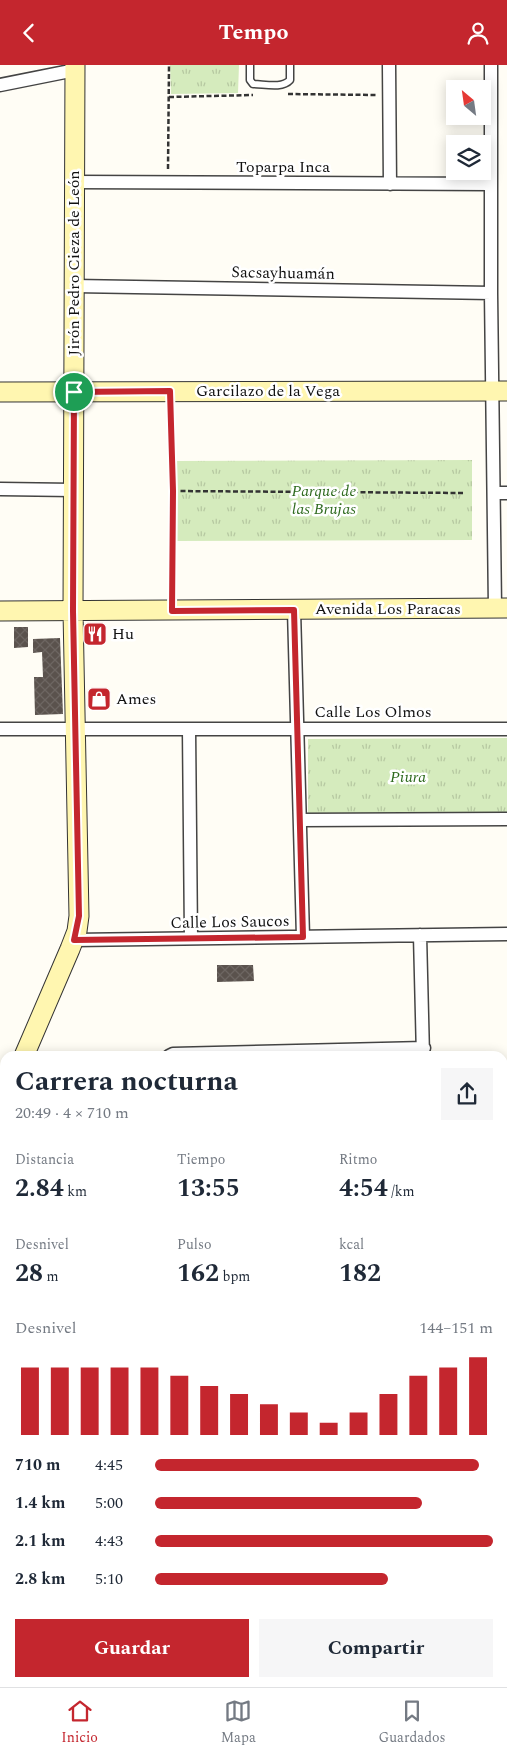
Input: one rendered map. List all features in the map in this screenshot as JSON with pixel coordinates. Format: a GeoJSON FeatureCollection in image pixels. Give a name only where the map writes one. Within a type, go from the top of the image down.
{"type":"FeatureCollection","features":[{"type":"Feature","properties":{"kind":"street"},"geometry":{"type":"LineString","coordinates":[[389,65],[390,184]]}},
{"type":"Feature","properties":{"kind":"street"},"geometry":{"type":"LineString","coordinates":[[491,65],[491,293],[500,391],[501,608]]}},
{"type":"Feature","properties":{"kind":"street"},"geometry":{"type":"LineString","coordinates":[[0,85],[75,67]]}},
{"type":"Feature","properties":{"kind":"street","name":"Jirón Pedro Cieza de León"},"geometry":{"type":"LineString","coordinates":[[26,1051],[74,940],[79,916],[73,611],[75,67]]}},
{"type":"Feature","properties":{"kind":"street","name":"Toparpa Inca"},"geometry":{"type":"LineString","coordinates":[[74,182],[491,185]]}},
{"type":"Feature","properties":{"kind":"street","name":"Sacsayhuamán"},"geometry":{"type":"LineString","coordinates":[[74,286],[491,293]]}},
{"type":"Feature","properties":{"kind":"street","name":"Garcilazo de la Vega"},"geometry":{"type":"LineString","coordinates":[[0,392],[500,391]]}},
{"type":"Feature","properties":{"kind":"street"},"geometry":{"type":"LineString","coordinates":[[0,489],[74,490]]}},
{"type":"Feature","properties":{"kind":"street","name":"Avenida Los Paracas"},"geometry":{"type":"LineString","coordinates":[[0,611],[501,608]]}},
{"type":"Feature","properties":{"kind":"street"},"geometry":{"type":"LineString","coordinates":[[294,610],[303,937]]}},
{"type":"Feature","properties":{"kind":"street","name":"Calle Los Olmos"},"geometry":{"type":"LineString","coordinates":[[0,729],[507,729]]}},
{"type":"Feature","properties":{"kind":"street"},"geometry":{"type":"LineString","coordinates":[[189,729],[191,938]]}},
{"type":"Feature","properties":{"kind":"street"},"geometry":{"type":"LineString","coordinates":[[300,820],[507,819]]}},
{"type":"Feature","properties":{"kind":"street","name":"Calle Los Saucos"},"geometry":{"type":"LineString","coordinates":[[74,940],[507,934]]}},
{"type":"Feature","properties":{"kind":"street"},"geometry":{"type":"LineString","coordinates":[[420,935],[424,1051]]}},
{"type":"Feature","properties":{"kind":"lane"},"geometry":{"type":"LineString","coordinates":[[250,65],[250,80],[253,84],[282,85],[290,80],[290,65]]}},
{"type":"Feature","properties":{"kind":"path"},"geometry":{"type":"LineString","coordinates":[[168,183],[169,65]]}},
{"type":"Feature","properties":{"kind":"path"},"geometry":{"type":"LineString","coordinates":[[170,391],[173,491],[172,611]]}},
{"type":"Feature","properties":{"kind":"path"},"geometry":{"type":"LineString","coordinates":[[173,491],[464,493]]}},
{"type":"Feature","properties":{"kind":"green space"},"geometry":{"type":"Polygon","coordinates":[[[170,65],[239,65],[238,93],[171,94],[170,65]]]}},
{"type":"Feature","properties":{"kind":"green space","name":"Parque de las Brujas"},"geometry":{"type":"Polygon","coordinates":[[[472,460],[472,540],[176,541],[176,461],[472,460]]]}},
{"type":"Feature","properties":{"kind":"green space","name":"Piura"},"geometry":{"type":"Polygon","coordinates":[[[507,738],[507,815],[308,816],[308,739],[507,738]]]}},
{"type":"Feature","properties":{"kind":"building"},"geometry":{"type":"Polygon","coordinates":[[[14,627],[28,627],[28,647],[14,648],[14,627]]]}},
{"type":"Feature","properties":{"kind":"building"},"geometry":{"type":"Polygon","coordinates":[[[60,638],[63,714],[35,715],[34,677],[43,677],[42,652],[33,653],[33,639],[60,638]]]}},
{"type":"Feature","properties":{"kind":"building"},"geometry":{"type":"Polygon","coordinates":[[[217,965],[253,965],[254,981],[217,982],[217,965]]]}},
{"type":"Feature","properties":{"kind":"place","name":"Hu"},"geometry":{"type":"Point","coordinates":[95,634]}},
{"type":"Feature","properties":{"kind":"place","name":"Ames"},"geometry":{"type":"Point","coordinates":[99,699]}},
{"type":"Feature","properties":{"kind":"route"},"geometry":{"type":"LineString","coordinates":[[170,391],[173,491],[172,611],[294,610],[303,937],[74,940],[79,916],[73,611],[74,392],[170,391]]}}]}
